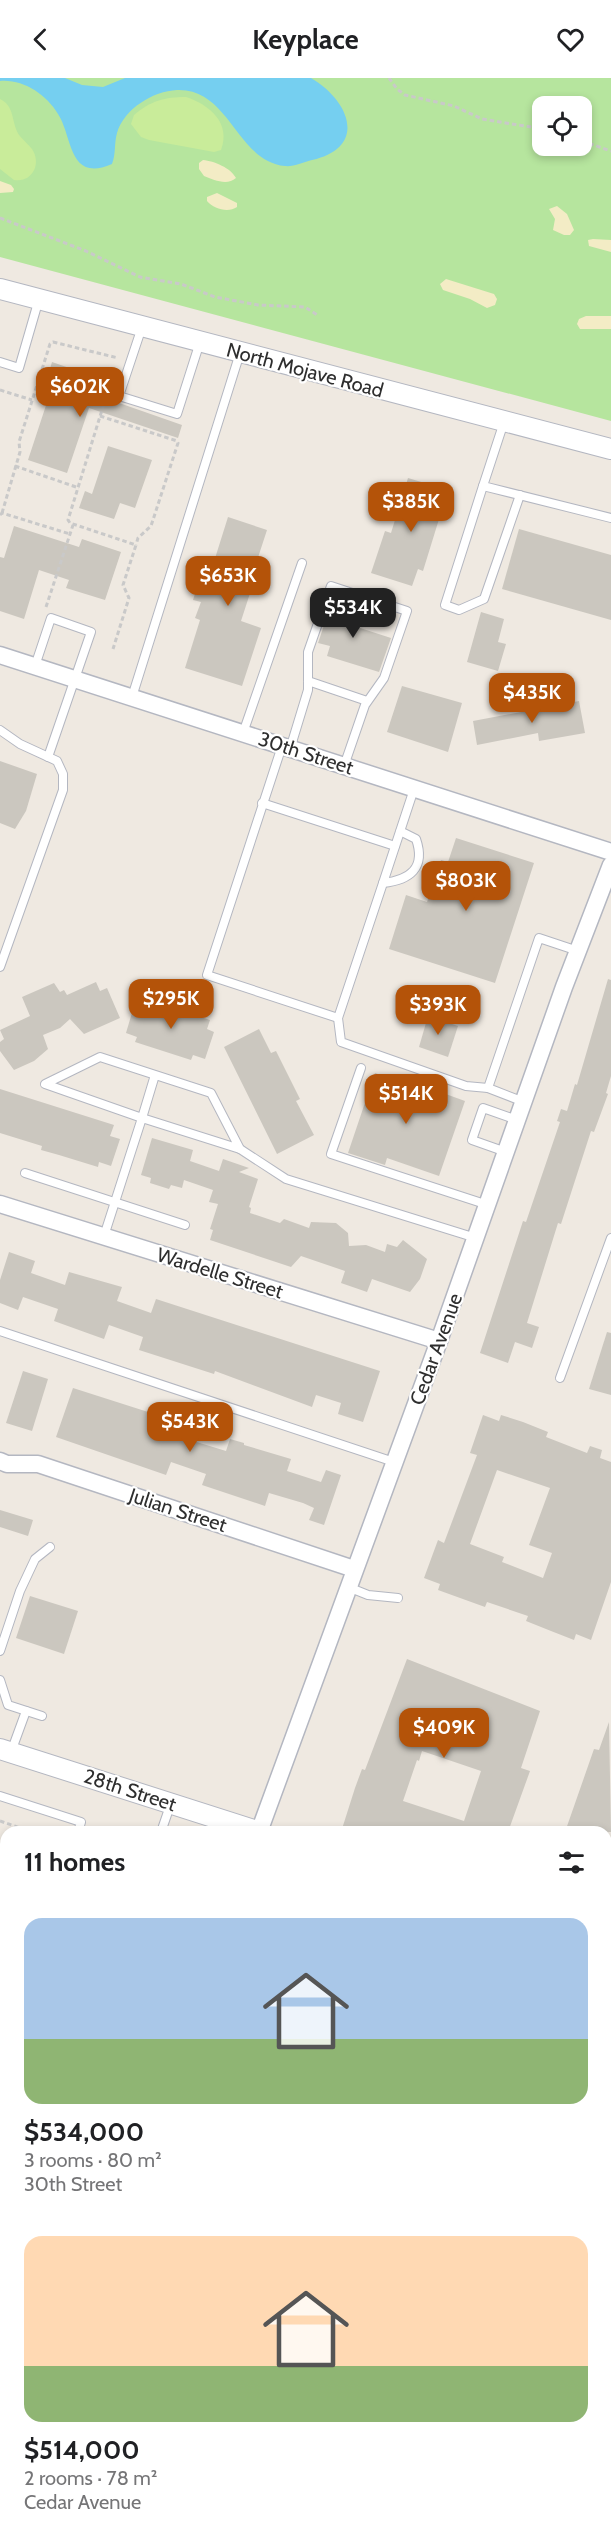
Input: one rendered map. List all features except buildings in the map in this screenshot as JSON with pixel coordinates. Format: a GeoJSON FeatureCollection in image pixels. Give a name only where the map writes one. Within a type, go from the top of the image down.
{"type":"FeatureCollection","features":[{"type":"Feature","properties":{"kind":"street","name":"North Mojave Road"},"geometry":{"type":"LineString","coordinates":[[0,289],[611,449]]}},
{"type":"Feature","properties":{"kind":"street","name":"30th Street"},"geometry":{"type":"LineString","coordinates":[[0,655],[611,852]]}},
{"type":"Feature","properties":{"kind":"street","name":"Cedar Avenue"},"geometry":{"type":"LineString","coordinates":[[261,1826],[611,865]]}},
{"type":"Feature","properties":{"kind":"street","name":"Wardelle Street"},"geometry":{"type":"LineString","coordinates":[[0,1204],[439,1341]]}},
{"type":"Feature","properties":{"kind":"street","name":"Julian Street"},"geometry":{"type":"LineString","coordinates":[[0,1461],[7,1464],[38,1464],[354,1569]]}},
{"type":"Feature","properties":{"kind":"street","name":"28th Street"},"geometry":{"type":"LineString","coordinates":[[5,1750],[243,1826]]}},
{"type":"Feature","properties":{"kind":"lane"},"geometry":{"type":"LineString","coordinates":[[0,362],[19,368],[39,299]]}},
{"type":"Feature","properties":{"kind":"lane"},"geometry":{"type":"LineString","coordinates":[[142,327],[119,396],[177,414],[200,342]]}},
{"type":"Feature","properties":{"kind":"lane"},"geometry":{"type":"LineString","coordinates":[[132,698],[240,353]]}},
{"type":"Feature","properties":{"kind":"lane"},"geometry":{"type":"LineString","coordinates":[[504,421],[446,605],[459,610],[484,600],[520,495]]}},
{"type":"Feature","properties":{"kind":"lane"},"geometry":{"type":"LineString","coordinates":[[483,486],[611,518]]}},
{"type":"Feature","properties":{"kind":"lane"},"geometry":{"type":"LineString","coordinates":[[243,733],[302,563]]}},
{"type":"Feature","properties":{"kind":"lane"},"geometry":{"type":"LineString","coordinates":[[338,1018],[207,975],[262,803],[308,690],[308,651],[331,586],[407,611],[384,678],[367,701],[344,766]]}},
{"type":"Feature","properties":{"kind":"lane"},"geometry":{"type":"LineString","coordinates":[[35,666],[51,618],[91,632],[48,757]]}},
{"type":"Feature","properties":{"kind":"lane"},"geometry":{"type":"LineString","coordinates":[[308,681],[367,701]]}},
{"type":"Feature","properties":{"kind":"lane"},"geometry":{"type":"LineString","coordinates":[[0,730],[20,744],[57,761],[63,774],[63,790],[0,967]]}},
{"type":"Feature","properties":{"kind":"lane"},"geometry":{"type":"LineString","coordinates":[[414,789],[338,1018],[340,1042],[466,1086],[488,1088],[524,1102]]}},
{"type":"Feature","properties":{"kind":"lane"},"geometry":{"type":"LineString","coordinates":[[262,803],[395,846]]}},
{"type":"Feature","properties":{"kind":"lane"},"geometry":{"type":"LineString","coordinates":[[383,883],[396,882],[410,875],[418,865],[420,850],[416,839],[400,831]]}},
{"type":"Feature","properties":{"kind":"lane"},"geometry":{"type":"LineString","coordinates":[[488,1088],[539,938],[578,951]]}},
{"type":"Feature","properties":{"kind":"lane"},"geometry":{"type":"LineString","coordinates":[[240,1149],[211,1093],[100,1057],[45,1084],[240,1149],[286,1179],[476,1238]]}},
{"type":"Feature","properties":{"kind":"lane"},"geometry":{"type":"LineString","coordinates":[[361,1068],[331,1154],[488,1205]]}},
{"type":"Feature","properties":{"kind":"lane"},"geometry":{"type":"LineString","coordinates":[[104,1236],[155,1075]]}},
{"type":"Feature","properties":{"kind":"lane"},"geometry":{"type":"LineString","coordinates":[[506,1152],[472,1140],[483,1108],[517,1120]]}},
{"type":"Feature","properties":{"kind":"lane"},"geometry":{"type":"LineString","coordinates":[[25,1173],[185,1225]]}},
{"type":"Feature","properties":{"kind":"lane"},"geometry":{"type":"LineString","coordinates":[[560,1378],[611,1238]]}},
{"type":"Feature","properties":{"kind":"lane"},"geometry":{"type":"LineString","coordinates":[[0,1331],[394,1462]]}},
{"type":"Feature","properties":{"kind":"lane"},"geometry":{"type":"LineString","coordinates":[[0,1651],[20,1591],[35,1559],[50,1547]]}},
{"type":"Feature","properties":{"kind":"lane"},"geometry":{"type":"LineString","coordinates":[[347,1586],[368,1594],[398,1598]]}},
{"type":"Feature","properties":{"kind":"lane"},"geometry":{"type":"LineString","coordinates":[[0,1680],[8,1705],[42,1716]]}},
{"type":"Feature","properties":{"kind":"lane"},"geometry":{"type":"LineString","coordinates":[[5,1750],[26,1711]]}},
{"type":"Feature","properties":{"kind":"lane"},"geometry":{"type":"LineString","coordinates":[[0,1796],[81,1822],[80,1826]]}},
{"type":"Feature","properties":{"kind":"lane"},"geometry":{"type":"LineString","coordinates":[[163,1826],[171,1803]]}},
{"type":"Feature","properties":{"kind":"path"},"geometry":{"type":"LineString","coordinates":[[389,78],[405,95],[454,106],[482,119],[532,127]]}},
{"type":"Feature","properties":{"kind":"path"},"geometry":{"type":"LineString","coordinates":[[592,145],[611,152]]}},
{"type":"Feature","properties":{"kind":"path"},"geometry":{"type":"LineString","coordinates":[[0,218],[86,251],[140,277],[181,284],[215,297],[258,305],[305,307],[319,316]]}},
{"type":"Feature","properties":{"kind":"path"},"geometry":{"type":"LineString","coordinates":[[70,534],[1,514],[20,452],[19,442],[50,344],[53,342],[119,358],[116,368]]}},
{"type":"Feature","properties":{"kind":"path"},"geometry":{"type":"LineString","coordinates":[[110,387],[68,520],[73,525],[136,545]]}},
{"type":"Feature","properties":{"kind":"path"},"geometry":{"type":"LineString","coordinates":[[0,390],[32,400]]}},
{"type":"Feature","properties":{"kind":"path"},"geometry":{"type":"LineString","coordinates":[[100,417],[178,443],[151,526],[138,538],[123,585],[129,598],[113,649]]}},
{"type":"Feature","properties":{"kind":"path"},"geometry":{"type":"LineString","coordinates":[[15,466],[79,488]]}},
{"type":"Feature","properties":{"kind":"path"},"geometry":{"type":"LineString","coordinates":[[44,613],[73,525]]}},
{"type":"Feature","properties":{"kind":"path"},"geometry":{"type":"LineString","coordinates":[[0,1821],[15,1826]]}},
{"type":"Feature","properties":{"kind":"green space"},"geometry":{"type":"Polygon","coordinates":[[[0,78],[611,78],[611,421],[0,257],[0,78]]]}},
{"type":"Feature","properties":{"kind":"green space"},"geometry":{"type":"Polygon","coordinates":[[[186,97],[210,110],[221,123],[223,140],[221,150],[214,152],[149,140],[141,137],[131,124],[134,115],[152,103],[186,97]]]}},
{"type":"Feature","properties":{"kind":"green space"},"geometry":{"type":"Polygon","coordinates":[[[0,99],[8,106],[19,135],[35,155],[34,171],[26,179],[14,180],[0,169],[0,99]]]}},
{"type":"Feature","properties":{"kind":"sand"},"geometry":{"type":"Polygon","coordinates":[[[203,160],[222,166],[236,178],[225,182],[204,176],[199,169],[199,163],[203,160]]]}},
{"type":"Feature","properties":{"kind":"sand"},"geometry":{"type":"Polygon","coordinates":[[[0,181],[11,185],[13,192],[0,193],[0,181]]]}},
{"type":"Feature","properties":{"kind":"sand"},"geometry":{"type":"Polygon","coordinates":[[[217,193],[237,203],[237,207],[225,210],[210,204],[207,197],[217,193]]]}},
{"type":"Feature","properties":{"kind":"sand"},"geometry":{"type":"Polygon","coordinates":[[[557,206],[567,214],[574,230],[570,235],[553,230],[555,219],[549,209],[557,206]]]}},
{"type":"Feature","properties":{"kind":"sand"},"geometry":{"type":"Polygon","coordinates":[[[588,240],[611,240],[611,252],[589,246],[588,240]]]}},
{"type":"Feature","properties":{"kind":"sand"},"geometry":{"type":"Polygon","coordinates":[[[446,279],[494,294],[497,299],[495,305],[487,308],[470,299],[443,290],[440,284],[446,279]]]}},
{"type":"Feature","properties":{"kind":"sand"},"geometry":{"type":"Polygon","coordinates":[[[586,316],[611,316],[611,329],[580,329],[577,324],[579,319],[586,316]]]}},
{"type":"Feature","properties":{"kind":"water"},"geometry":{"type":"Polygon","coordinates":[[[0,78],[65,78],[82,85],[103,87],[125,78],[311,78],[325,88],[343,111],[347,123],[347,134],[341,145],[330,154],[285,166],[268,161],[255,152],[209,100],[195,92],[168,91],[149,98],[126,116],[117,133],[112,164],[98,168],[87,167],[80,163],[74,155],[63,124],[47,100],[25,85],[0,81],[0,78]]]}}]}
